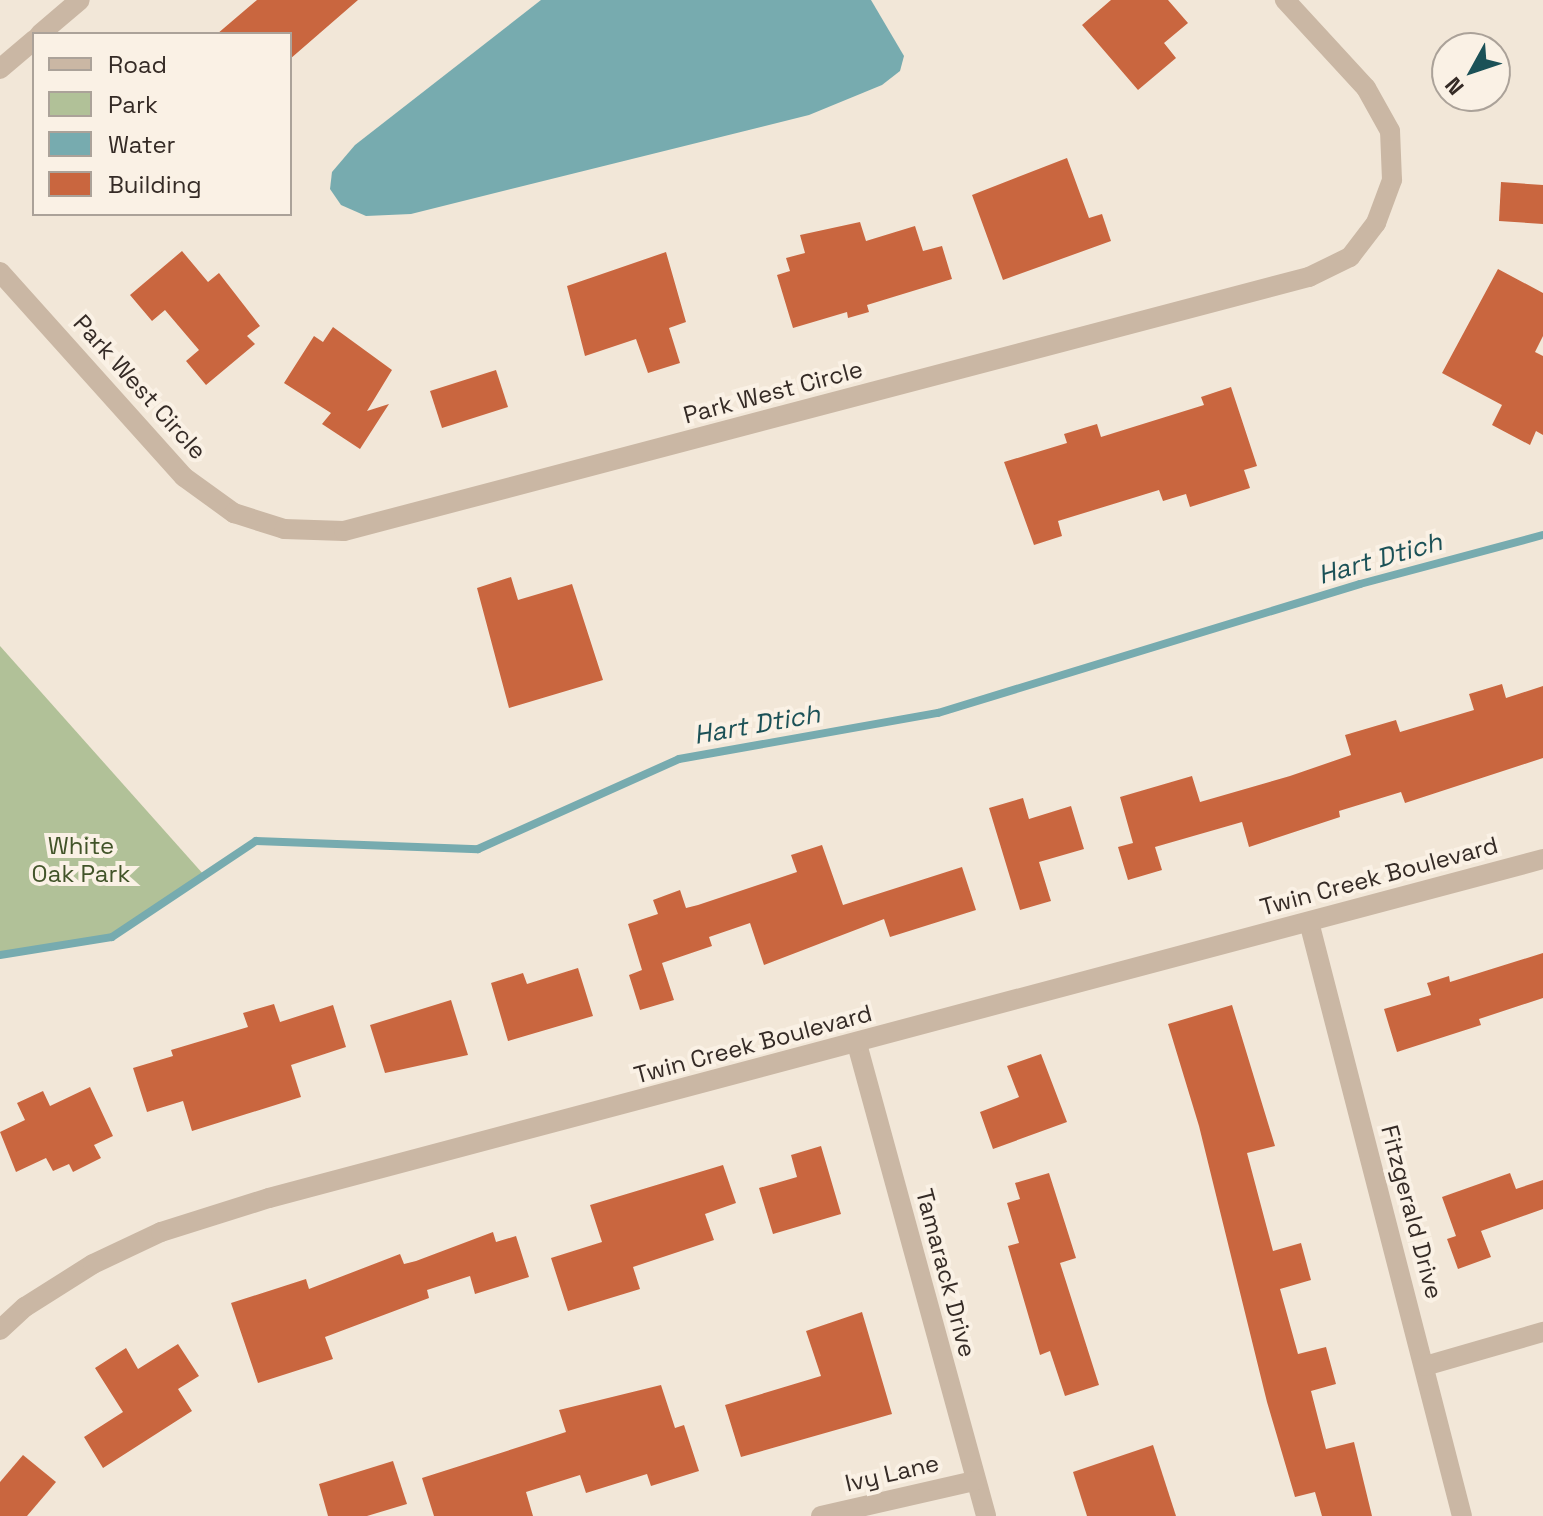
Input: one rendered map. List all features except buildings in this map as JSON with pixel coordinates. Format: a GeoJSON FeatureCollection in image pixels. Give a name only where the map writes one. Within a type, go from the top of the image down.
{"type":"FeatureCollection","features":[{"type":"Feature","properties":{"kind":"street"},"geometry":{"type":"LineString","coordinates":[[42,32],[80,0]]}},
{"type":"Feature","properties":{"kind":"street","name":"Park West Circle"},"geometry":{"type":"LineString","coordinates":[[0,272],[184,477],[234,513],[284,529],[344,531],[1309,277],[1350,257],[1376,223],[1392,180],[1390,131],[1366,88],[1285,0]]}},
{"type":"Feature","properties":{"kind":"street"},"geometry":{"type":"LineString","coordinates":[[0,69],[32,42]]}},
{"type":"Feature","properties":{"kind":"street","name":"Twin Creek Boulevard"},"geometry":{"type":"LineString","coordinates":[[0,1330],[25,1307],[93,1264],[161,1232],[269,1198],[1543,859]]}},
{"type":"Feature","properties":{"kind":"street","name":"Fitzgerald Drive"},"geometry":{"type":"LineString","coordinates":[[1309,922],[1462,1516]]}},
{"type":"Feature","properties":{"kind":"street","name":"Tamarack Drive"},"geometry":{"type":"LineString","coordinates":[[857,1044],[986,1516]]}},
{"type":"Feature","properties":{"kind":"street"},"geometry":{"type":"LineString","coordinates":[[1425,1366],[1543,1332]]}},
{"type":"Feature","properties":{"kind":"street","name":"Ivy Lane"},"geometry":{"type":"LineString","coordinates":[[821,1516],[974,1481]]}},
{"type":"Feature","properties":{"kind":"green space","name":"White Oak Park"},"geometry":{"type":"Polygon","coordinates":[[[0,646],[204,875],[112,937],[0,955],[0,646]]]}},
{"type":"Feature","properties":{"kind":"water"},"geometry":{"type":"Polygon","coordinates":[[[541,0],[871,0],[904,56],[900,71],[882,85],[809,115],[411,214],[366,216],[341,205],[330,189],[332,172],[355,145],[541,0]]]}},
{"type":"Feature","properties":{"kind":"waterway","name":"Hart Dtich"},"geometry":{"type":"LineString","coordinates":[[0,955],[112,937],[256,841],[478,849],[679,759],[938,713],[1360,584],[1543,535]]}}]}
